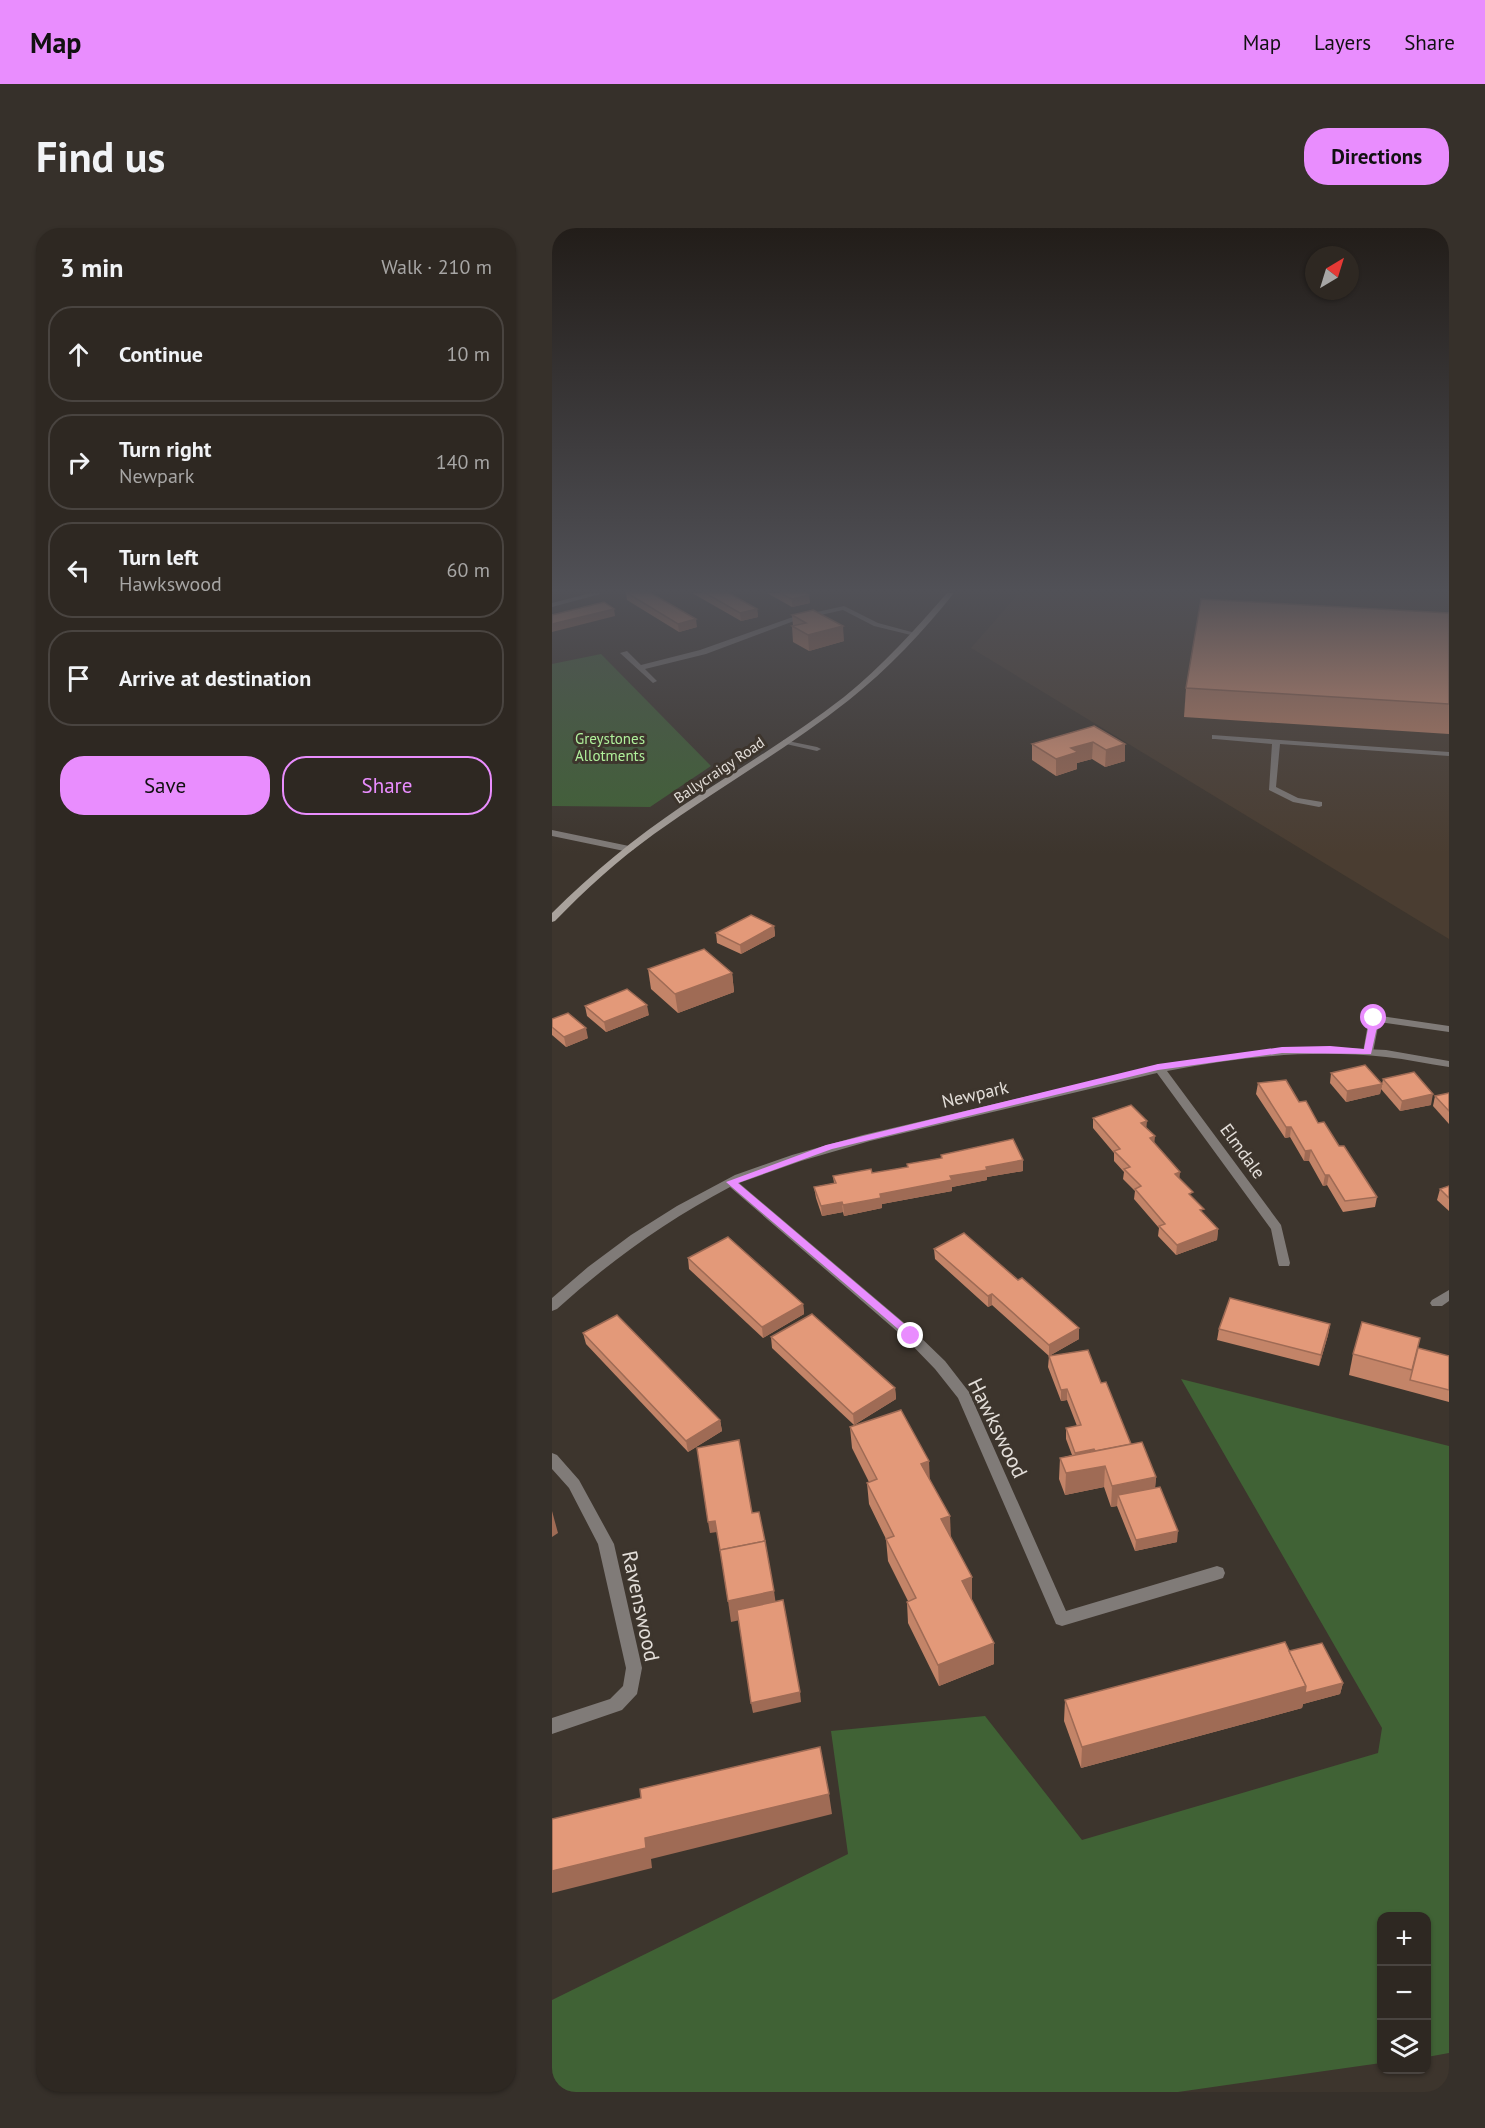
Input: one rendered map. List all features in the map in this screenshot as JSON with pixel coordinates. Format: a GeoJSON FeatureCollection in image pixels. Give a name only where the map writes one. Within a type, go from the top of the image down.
{"type":"FeatureCollection","features":[{"type":"Feature","properties":{"kind":"main road","name":"Ballycraigy Road"},"geometry":{"type":"LineString","coordinates":[[552,919],[629,849],[702,795],[786,741],[869,680]]}},
{"type":"Feature","properties":{"kind":"street"},"geometry":{"type":"LineString","coordinates":[[1215,737],[1449,754]]}},
{"type":"Feature","properties":{"kind":"street"},"geometry":{"type":"LineString","coordinates":[[786,741],[817,749]]}},
{"type":"Feature","properties":{"kind":"street"},"geometry":{"type":"LineString","coordinates":[[1276,742],[1272,788],[1296,800],[1319,804]]}},
{"type":"Feature","properties":{"kind":"street"},"geometry":{"type":"LineString","coordinates":[[552,833],[629,849]]}},
{"type":"Feature","properties":{"kind":"street"},"geometry":{"type":"LineString","coordinates":[[1368,1052],[1374,1018],[1449,1029]]}},
{"type":"Feature","properties":{"kind":"street","name":"Newpark"},"geometry":{"type":"LineString","coordinates":[[552,1306],[608,1258],[668,1216],[730,1182],[830,1147],[1158,1067],[1282,1050],[1330,1049],[1368,1052],[1449,1064]]}},
{"type":"Feature","properties":{"kind":"street","name":"Elmdale"},"geometry":{"type":"LineString","coordinates":[[1158,1067],[1277,1228],[1284,1263]]}},
{"type":"Feature","properties":{"kind":"street","name":"Hawkswood"},"geometry":{"type":"LineString","coordinates":[[730,1182],[911,1336],[940,1365],[964,1396],[1062,1619],[1217,1573]]}},
{"type":"Feature","properties":{"kind":"street"},"geometry":{"type":"LineString","coordinates":[[1437,1303],[1449,1295]]}},
{"type":"Feature","properties":{"kind":"street","name":"Ravenswood"},"geometry":{"type":"LineString","coordinates":[[552,1459],[574,1484],[606,1544],[634,1668],[631,1689],[616,1705],[552,1726]]}},
{"type":"Feature","properties":{"kind":"shaded area"},"geometry":{"type":"Polygon","coordinates":[[[1024,680],[1449,680],[1449,939],[1024,680]]]}},
{"type":"Feature","properties":{"kind":"green space","name":"Greystones Allotments"},"geometry":{"type":"Polygon","coordinates":[[[552,680],[627,680],[711,766],[650,807],[552,806],[552,680]]]}},
{"type":"Feature","properties":{"kind":"green space"},"geometry":{"type":"Polygon","coordinates":[[[1181,1379],[1449,1446],[1449,2053],[1431,2056],[1431,1912],[1377,1912],[1377,2064],[1178,2092],[552,2092],[552,2000],[848,1854],[831,1731],[985,1716],[1082,1840],[1378,1753],[1382,1728],[1181,1379]]]}},
{"type":"Feature","properties":{"kind":"building"},"geometry":{"type":"Polygon","coordinates":[[[1187,680],[1449,680],[1449,704],[1186,688],[1187,680]]]}},
{"type":"Feature","properties":{"kind":"building"},"geometry":{"type":"Polygon","coordinates":[[[1094,726],[1125,744],[1106,750],[1093,742],[1071,748],[1078,752],[1056,759],[1032,744],[1094,726]]]}},
{"type":"Feature","properties":{"kind":"building"},"geometry":{"type":"Polygon","coordinates":[[[751,915],[774,926],[740,945],[716,933],[751,915]]]}},
{"type":"Feature","properties":{"kind":"building"},"geometry":{"type":"Polygon","coordinates":[[[704,949],[732,973],[675,994],[648,969],[704,949]]]}},
{"type":"Feature","properties":{"kind":"building"},"geometry":{"type":"Polygon","coordinates":[[[627,989],[647,1005],[604,1022],[585,1006],[627,989]]]}},
{"type":"Feature","properties":{"kind":"building"},"geometry":{"type":"Polygon","coordinates":[[[568,1013],[586,1028],[564,1037],[552,1027],[552,1019],[568,1013]]]}},
{"type":"Feature","properties":{"kind":"building"},"geometry":{"type":"Polygon","coordinates":[[[1365,1065],[1382,1084],[1347,1091],[1331,1073],[1365,1065]]]}},
{"type":"Feature","properties":{"kind":"building"},"geometry":{"type":"Polygon","coordinates":[[[1414,1072],[1433,1094],[1402,1101],[1383,1079],[1414,1072]]]}},
{"type":"Feature","properties":{"kind":"building"},"geometry":{"type":"Polygon","coordinates":[[[1286,1080],[1299,1102],[1306,1101],[1318,1123],[1324,1122],[1339,1146],[1344,1146],[1377,1197],[1345,1201],[1329,1175],[1325,1175],[1311,1150],[1305,1151],[1291,1127],[1286,1127],[1258,1083],[1286,1080]]]}},
{"type":"Feature","properties":{"kind":"building"},"geometry":{"type":"Polygon","coordinates":[[[1449,1093],[1449,1111],[1435,1096],[1449,1093]]]}},
{"type":"Feature","properties":{"kind":"building"},"geometry":{"type":"Polygon","coordinates":[[[1131,1105],[1147,1121],[1141,1123],[1155,1136],[1150,1138],[1180,1172],[1175,1174],[1193,1192],[1189,1194],[1204,1209],[1200,1210],[1218,1229],[1177,1245],[1159,1226],[1165,1224],[1135,1189],[1141,1186],[1124,1169],[1130,1167],[1114,1151],[1120,1149],[1093,1118],[1131,1105]]]}},
{"type":"Feature","properties":{"kind":"building"},"geometry":{"type":"Polygon","coordinates":[[[1013,1139],[1023,1160],[986,1167],[987,1170],[950,1176],[952,1180],[880,1194],[881,1198],[843,1205],[842,1202],[821,1206],[814,1187],[836,1183],[833,1176],[871,1169],[872,1173],[908,1167],[907,1164],[942,1158],[941,1155],[1013,1139]]]}},
{"type":"Feature","properties":{"kind":"building"},"geometry":{"type":"Polygon","coordinates":[[[1449,1186],[1449,1198],[1440,1189],[1449,1186]]]}},
{"type":"Feature","properties":{"kind":"building"},"geometry":{"type":"Polygon","coordinates":[[[964,1233],[1018,1280],[1022,1278],[1079,1328],[1049,1345],[992,1294],[988,1296],[934,1249],[964,1233]]]}},
{"type":"Feature","properties":{"kind":"building"},"geometry":{"type":"Polygon","coordinates":[[[728,1237],[803,1304],[762,1327],[688,1258],[728,1237]]]}},
{"type":"Feature","properties":{"kind":"building"},"geometry":{"type":"Polygon","coordinates":[[[1230,1298],[1330,1324],[1321,1355],[1219,1329],[1230,1298]]]}},
{"type":"Feature","properties":{"kind":"building"},"geometry":{"type":"Polygon","coordinates":[[[812,1314],[895,1388],[853,1414],[771,1337],[812,1314]]]}},
{"type":"Feature","properties":{"kind":"building"},"geometry":{"type":"Polygon","coordinates":[[[617,1315],[720,1420],[686,1441],[583,1333],[617,1315]]]}},
{"type":"Feature","properties":{"kind":"building"},"geometry":{"type":"Polygon","coordinates":[[[1362,1322],[1420,1338],[1412,1370],[1353,1354],[1362,1322]]]}},
{"type":"Feature","properties":{"kind":"building"},"geometry":{"type":"Polygon","coordinates":[[[1418,1348],[1449,1356],[1449,1390],[1410,1380],[1418,1348]]]}},
{"type":"Feature","properties":{"kind":"building"},"geometry":{"type":"Polygon","coordinates":[[[1088,1350],[1101,1383],[1106,1382],[1131,1444],[1075,1453],[1066,1428],[1081,1425],[1067,1389],[1061,1390],[1049,1356],[1088,1350]]]}},
{"type":"Feature","properties":{"kind":"building"},"geometry":{"type":"Polygon","coordinates":[[[901,1410],[929,1461],[921,1464],[950,1516],[941,1519],[972,1577],[962,1581],[994,1643],[938,1665],[907,1602],[916,1598],[886,1539],[894,1536],[867,1483],[877,1479],[850,1427],[901,1410]]]}},
{"type":"Feature","properties":{"kind":"building"},"geometry":{"type":"Polygon","coordinates":[[[739,1440],[752,1513],[759,1512],[765,1541],[720,1550],[715,1521],[708,1522],[697,1448],[739,1440]]]}},
{"type":"Feature","properties":{"kind":"building"},"geometry":{"type":"Polygon","coordinates":[[[1142,1442],[1156,1477],[1112,1486],[1105,1466],[1066,1473],[1060,1458],[1142,1442]]]}},
{"type":"Feature","properties":{"kind":"building"},"geometry":{"type":"Polygon","coordinates":[[[1160,1487],[1178,1531],[1136,1540],[1118,1495],[1160,1487]]]}},
{"type":"Feature","properties":{"kind":"building"},"geometry":{"type":"Polygon","coordinates":[[[765,1541],[774,1591],[728,1601],[720,1550],[765,1541]]]}},
{"type":"Feature","properties":{"kind":"building"},"geometry":{"type":"Polygon","coordinates":[[[783,1600],[800,1692],[751,1703],[737,1610],[783,1600]]]}},
{"type":"Feature","properties":{"kind":"building"},"geometry":{"type":"Polygon","coordinates":[[[1285,1642],[1306,1686],[1082,1747],[1065,1700],[1285,1642]]]}},
{"type":"Feature","properties":{"kind":"building"},"geometry":{"type":"Polygon","coordinates":[[[1322,1643],[1343,1683],[1305,1693],[1306,1686],[1289,1651],[1322,1643]]]}},
{"type":"Feature","properties":{"kind":"building"},"geometry":{"type":"Polygon","coordinates":[[[820,1747],[829,1794],[645,1838],[646,1848],[552,1871],[552,1819],[641,1798],[640,1789],[820,1747]]]}},
{"type":"Feature","properties":{"kind":"route"},"geometry":{"type":"LineString","coordinates":[[911,1336],[730,1182],[830,1147],[1158,1067],[1282,1050],[1330,1049],[1368,1052],[1374,1018]]}}]}
